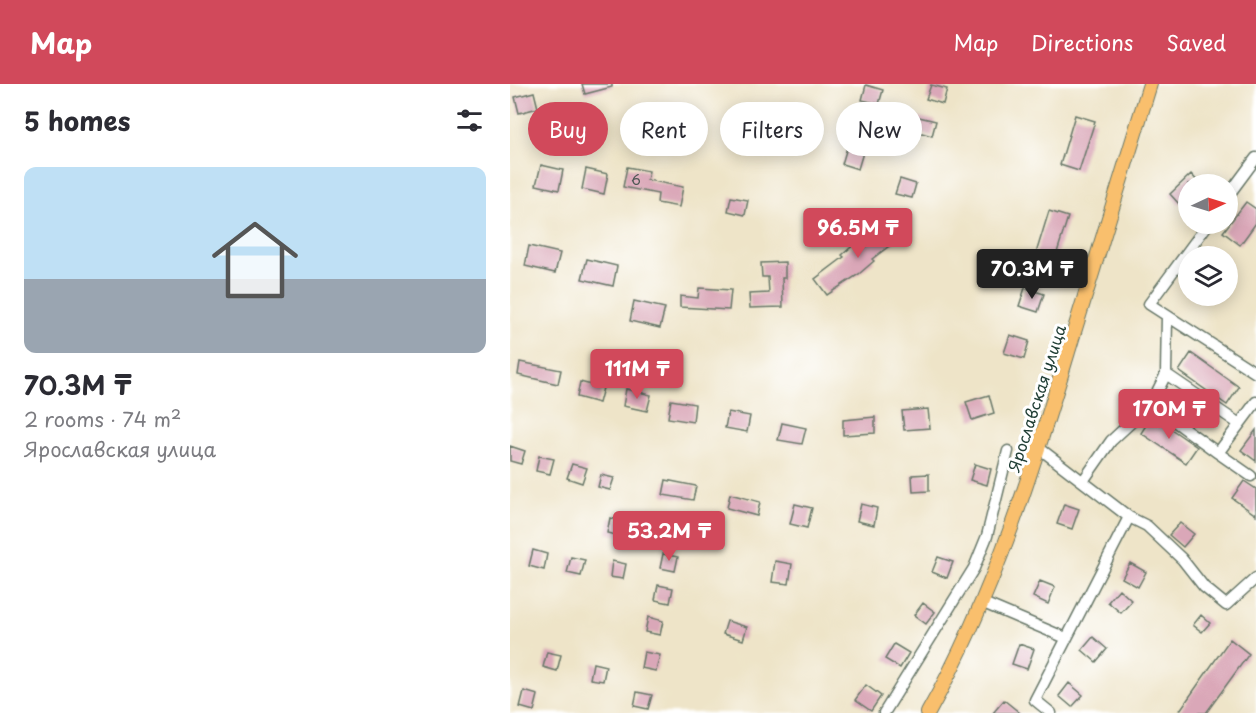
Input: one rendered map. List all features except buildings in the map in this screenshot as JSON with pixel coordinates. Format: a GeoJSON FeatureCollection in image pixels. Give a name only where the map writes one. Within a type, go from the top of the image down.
{"type":"FeatureCollection","features":[{"type":"Feature","properties":{"kind":"main road","name":"Ярославская улица"},"geometry":{"type":"LineString","coordinates":[[928,713],[948,677],[981,602],[1039,448],[1150,84]]}},
{"type":"Feature","properties":{"kind":"street"},"geometry":{"type":"LineString","coordinates":[[1238,182],[1256,158]]}},
{"type":"Feature","properties":{"kind":"street"},"geometry":{"type":"LineString","coordinates":[[1201,234],[1149,304],[1256,373]]}},
{"type":"Feature","properties":{"kind":"street"},"geometry":{"type":"LineString","coordinates":[[1083,481],[1112,441],[1151,404],[1166,374],[1167,316]]}},
{"type":"Feature","properties":{"kind":"street"},"geometry":{"type":"LineString","coordinates":[[1166,374],[1238,423]]}},
{"type":"Feature","properties":{"kind":"street"},"geometry":{"type":"LineString","coordinates":[[1218,453],[1238,423],[1256,402]]}},
{"type":"Feature","properties":{"kind":"street"},"geometry":{"type":"LineString","coordinates":[[1151,404],[1254,476]]}},
{"type":"Feature","properties":{"kind":"street"},"geometry":{"type":"LineString","coordinates":[[1039,448],[1129,517],[1156,534],[1182,558],[1204,587],[1226,605],[1256,578]]}},
{"type":"Feature","properties":{"kind":"street"},"geometry":{"type":"LineString","coordinates":[[884,713],[974,568],[987,536],[1008,451]]}},
{"type":"Feature","properties":{"kind":"street"},"geometry":{"type":"LineString","coordinates":[[1051,713],[1035,699],[1129,517]]}},
{"type":"Feature","properties":{"kind":"street"},"geometry":{"type":"LineString","coordinates":[[981,602],[1066,638]]}}]}
